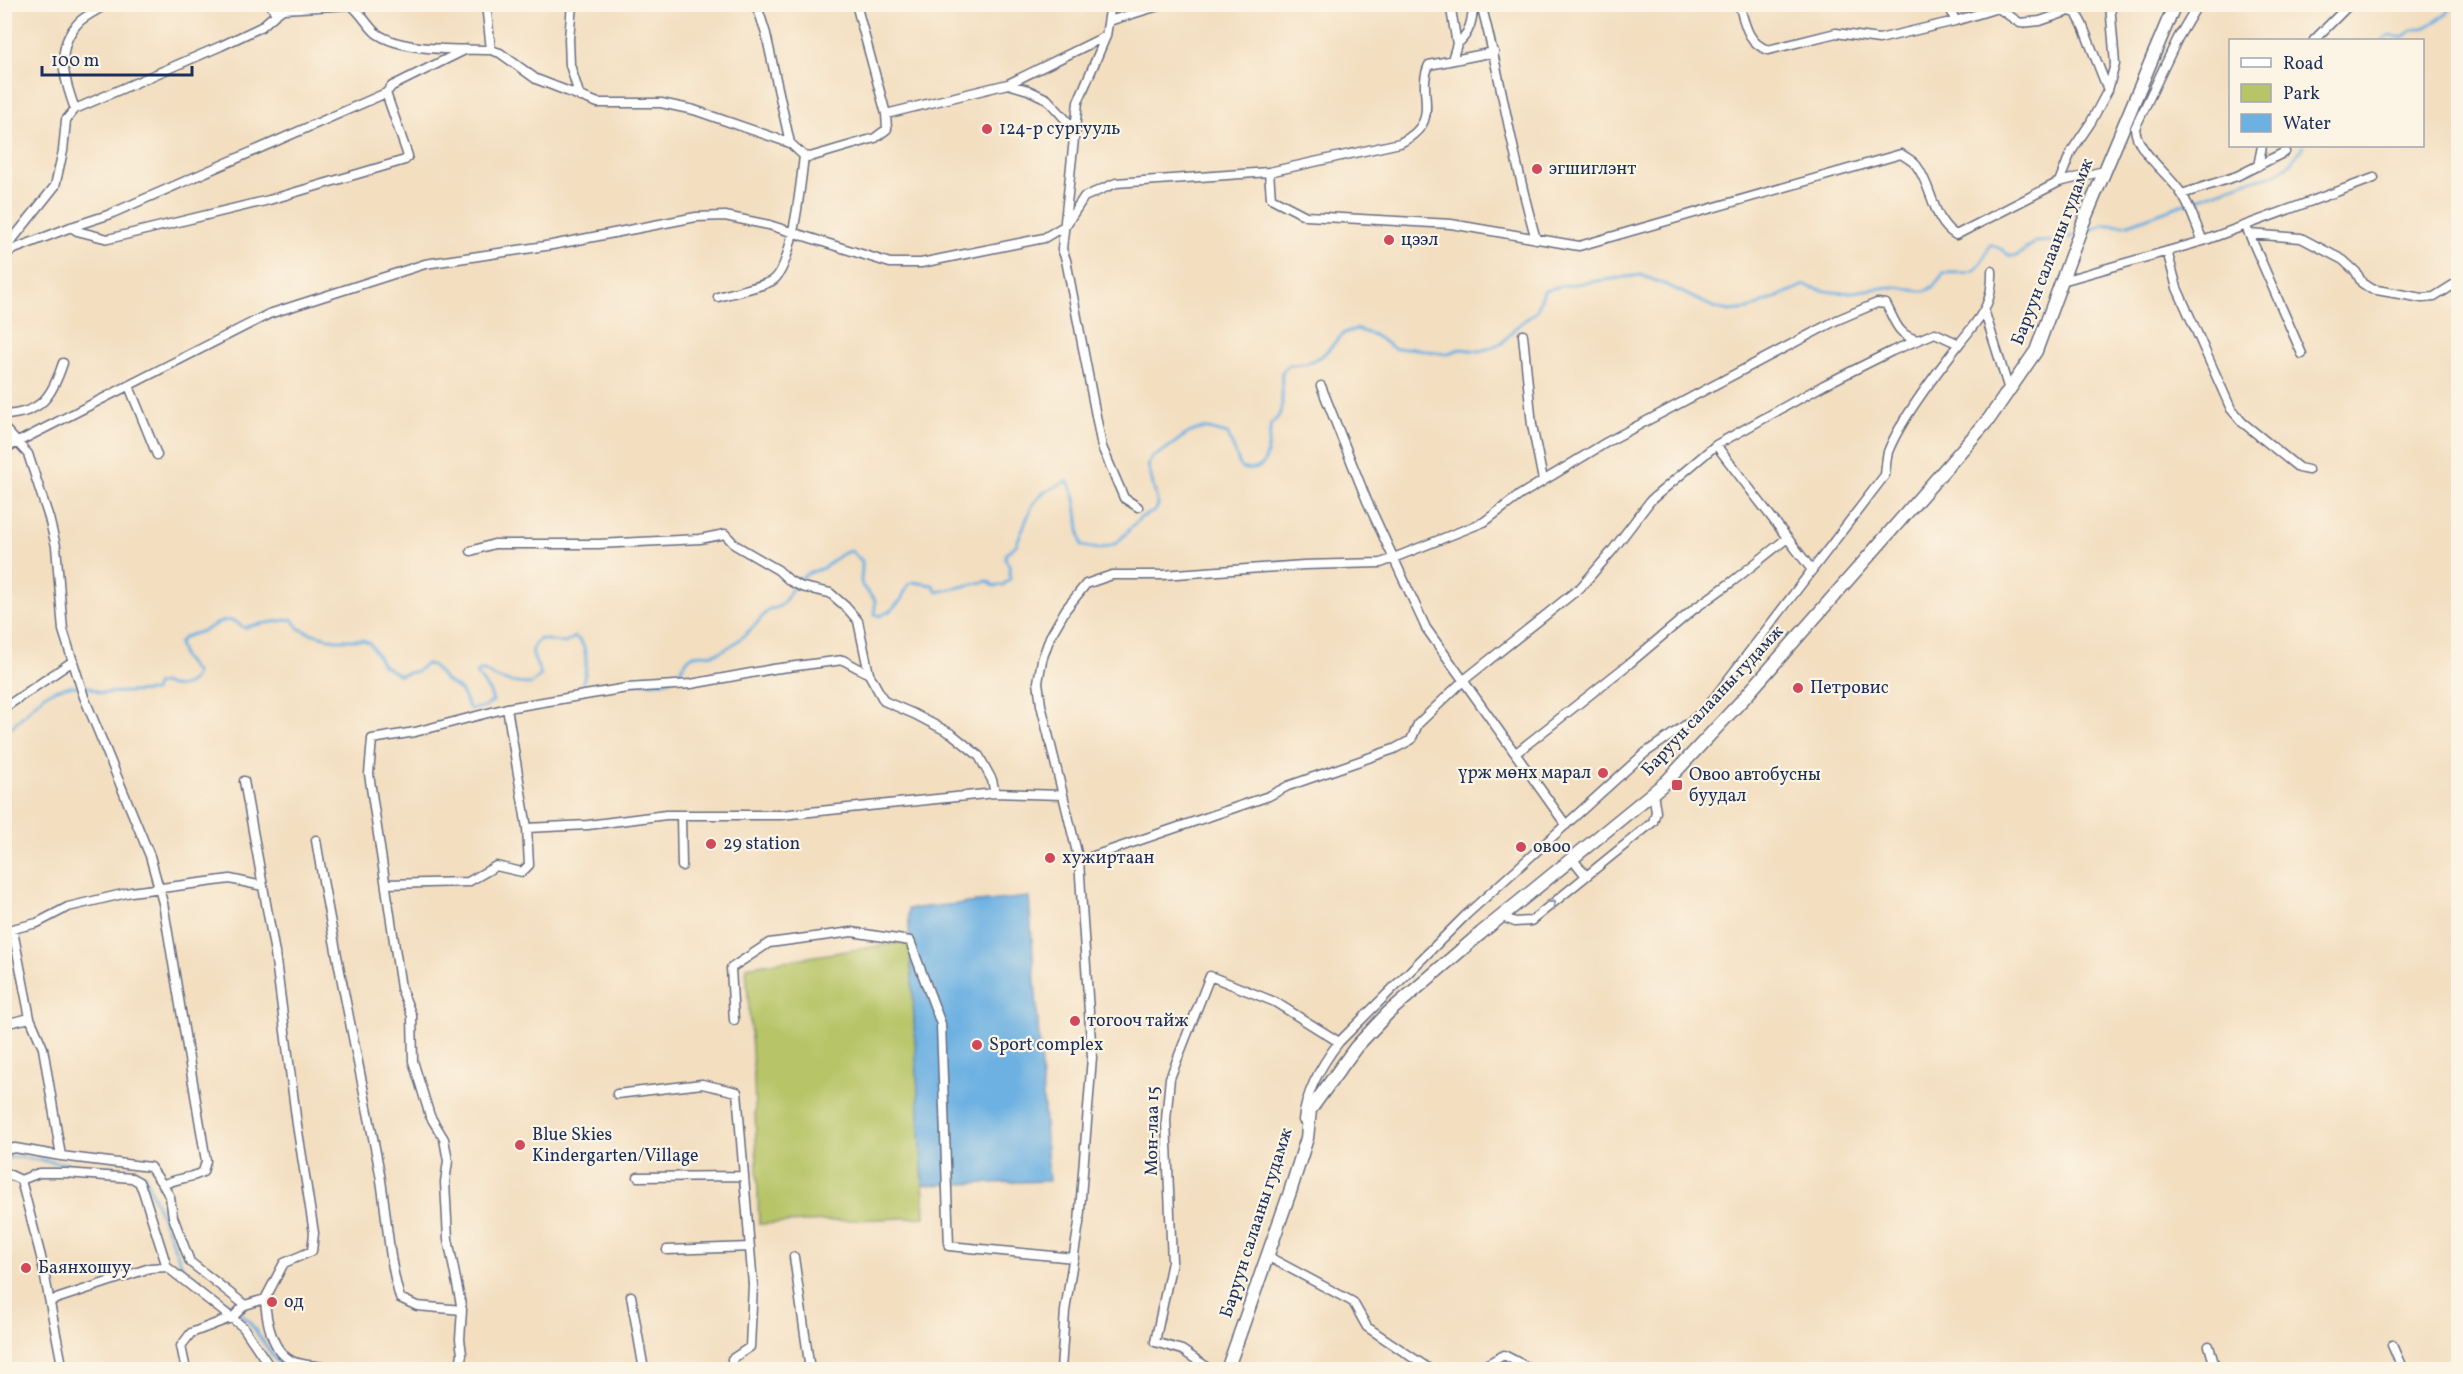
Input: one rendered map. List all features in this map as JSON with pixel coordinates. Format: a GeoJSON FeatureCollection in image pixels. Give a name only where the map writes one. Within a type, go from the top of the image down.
{"type":"FeatureCollection","features":[{"type":"Feature","properties":{"kind":"main road","name":"Баруун салааны гудамж"},"geometry":{"type":"LineString","coordinates":[[1227,1370],[1299,1165],[1307,1138],[1310,1110],[1356,1047],[1388,1013],[1500,916],[1666,782],[1764,675],[1989,419],[2036,351],[2072,250],[2175,4]]}},
{"type":"Feature","properties":{"kind":"street"},"geometry":{"type":"LineString","coordinates":[[79,21],[96,11],[99,4]]}},
{"type":"Feature","properties":{"kind":"street"},"geometry":{"type":"LineString","coordinates":[[75,109],[63,77],[63,47],[79,21],[107,4]]}},
{"type":"Feature","properties":{"kind":"street"},"geometry":{"type":"LineString","coordinates":[[270,4],[276,14]]}},
{"type":"Feature","properties":{"kind":"street"},"geometry":{"type":"LineString","coordinates":[[486,4],[491,50]]}},
{"type":"Feature","properties":{"kind":"street"},"geometry":{"type":"LineString","coordinates":[[572,4],[569,39],[570,65],[580,97]]}},
{"type":"Feature","properties":{"kind":"street"},"geometry":{"type":"LineString","coordinates":[[754,4],[766,34],[790,143]]}},
{"type":"Feature","properties":{"kind":"street"},"geometry":{"type":"LineString","coordinates":[[4,251],[56,186],[66,120],[75,109],[222,46],[261,27],[283,9],[351,5],[375,32],[392,41],[491,50],[500,53],[536,79],[580,97],[598,103],[661,103],[694,110],[790,143],[804,156],[810,157],[875,138],[887,129],[886,114],[856,4]]}},
{"type":"Feature","properties":{"kind":"street"},"geometry":{"type":"LineString","coordinates":[[1111,4],[1106,36],[1078,102],[1062,249],[1102,447],[1124,498],[1138,507]]}},
{"type":"Feature","properties":{"kind":"street"},"geometry":{"type":"LineString","coordinates":[[1108,21],[1165,4]]}},
{"type":"Feature","properties":{"kind":"street"},"geometry":{"type":"LineString","coordinates":[[1450,4],[1457,44],[1452,60]]}},
{"type":"Feature","properties":{"kind":"street"},"geometry":{"type":"LineString","coordinates":[[1457,44],[1465,38],[1472,20],[1473,4]]}},
{"type":"Feature","properties":{"kind":"street"},"geometry":{"type":"LineString","coordinates":[[1482,4],[1494,52],[1521,189],[1536,239]]}},
{"type":"Feature","properties":{"kind":"street"},"geometry":{"type":"LineString","coordinates":[[1739,4],[1748,33],[1753,41],[1768,50],[1836,33],[1879,39],[1998,8],[2020,23],[2040,21],[2069,10],[2076,13],[2108,90]]}},
{"type":"Feature","properties":{"kind":"street"},"geometry":{"type":"LineString","coordinates":[[1949,4],[1955,21]]}},
{"type":"Feature","properties":{"kind":"street"},"geometry":{"type":"LineString","coordinates":[[2076,13],[2086,4]]}},
{"type":"Feature","properties":{"kind":"street"},"geometry":{"type":"LineString","coordinates":[[2060,182],[2071,152],[2091,122],[2108,90],[2115,64],[2110,4]]}},
{"type":"Feature","properties":{"kind":"street"},"geometry":{"type":"LineString","coordinates":[[2198,4],[2178,38],[2135,128],[2135,136],[2182,194],[2203,241]]}},
{"type":"Feature","properties":{"kind":"street"},"geometry":{"type":"LineString","coordinates":[[2315,39],[2350,4]]}},
{"type":"Feature","properties":{"kind":"street"},"geometry":{"type":"LineString","coordinates":[[886,114],[1008,84],[1106,36]]}},
{"type":"Feature","properties":{"kind":"street"},"geometry":{"type":"LineString","coordinates":[[4,251],[108,215],[386,93],[392,86],[467,49]]}},
{"type":"Feature","properties":{"kind":"street"},"geometry":{"type":"LineString","coordinates":[[4,449],[268,314],[425,264],[552,245],[696,217],[725,216],[794,233],[890,263],[907,265],[973,254],[1044,238],[1066,225],[1084,197],[1116,183],[1269,172],[1400,143],[1415,135],[1424,120],[1427,104],[1425,72],[1429,64],[1494,52]]}},
{"type":"Feature","properties":{"kind":"street"},"geometry":{"type":"LineString","coordinates":[[1008,84],[1047,99],[1076,131]]}},
{"type":"Feature","properties":{"kind":"street"},"geometry":{"type":"LineString","coordinates":[[71,227],[77,231],[108,239],[269,200],[405,160],[408,156],[386,93]]}},
{"type":"Feature","properties":{"kind":"street"},"geometry":{"type":"LineString","coordinates":[[2258,166],[2262,147]]}},
{"type":"Feature","properties":{"kind":"street"},"geometry":{"type":"LineString","coordinates":[[2182,194],[2237,176],[2285,152]]}},
{"type":"Feature","properties":{"kind":"street"},"geometry":{"type":"LineString","coordinates":[[1269,172],[1271,198],[1305,216],[1451,224],[1579,246],[1901,154],[1916,164],[1941,221],[1949,231],[1956,235],[2060,182],[2104,171]]}},
{"type":"Feature","properties":{"kind":"street"},"geometry":{"type":"LineString","coordinates":[[718,297],[772,281],[780,273],[794,233],[804,156]]}},
{"type":"Feature","properties":{"kind":"street"},"geometry":{"type":"LineString","coordinates":[[2062,281],[2247,230],[2374,178]]}},
{"type":"Feature","properties":{"kind":"street"},"geometry":{"type":"LineString","coordinates":[[2247,230],[2301,238],[2343,260],[2356,272],[2362,283],[2371,289],[2422,298],[2434,297],[2458,282]]}},
{"type":"Feature","properties":{"kind":"street"},"geometry":{"type":"LineString","coordinates":[[2247,230],[2302,354]]}},
{"type":"Feature","properties":{"kind":"street"},"geometry":{"type":"LineString","coordinates":[[2166,251],[2177,288],[2231,409],[2242,422],[2299,468],[2308,470]]}},
{"type":"Feature","properties":{"kind":"street"},"geometry":{"type":"LineString","coordinates":[[1299,1165],[1305,1101],[1330,1053],[1458,922],[1645,753],[1690,722],[1707,707],[1886,475],[1887,455],[1897,432],[1959,344],[1985,313],[1993,282],[1992,271]]}},
{"type":"Feature","properties":{"kind":"street"},"geometry":{"type":"LineString","coordinates":[[1061,1370],[1065,1311],[1079,1223],[1092,1057],[1079,861],[1041,705],[1038,682],[1042,660],[1050,637],[1066,609],[1086,584],[1112,575],[1162,576],[1305,565],[1381,563],[1484,522],[1543,480],[1607,442],[1838,320],[1877,303],[1886,304],[1899,331],[1913,339],[1920,340]]}},
{"type":"Feature","properties":{"kind":"street"},"geometry":{"type":"LineString","coordinates":[[1985,313],[2009,390]]}},
{"type":"Feature","properties":{"kind":"street"},"geometry":{"type":"LineString","coordinates":[[1079,861],[1247,804],[1394,749],[1411,740],[1418,724],[1464,680],[1581,587],[1651,500],[1716,445],[1798,398],[1935,333],[1959,344]]}},
{"type":"Feature","properties":{"kind":"street"},"geometry":{"type":"LineString","coordinates":[[1523,335],[1532,424],[1543,480]]}},
{"type":"Feature","properties":{"kind":"street"},"geometry":{"type":"LineString","coordinates":[[4,415],[19,414],[43,403],[55,387],[63,363]]}},
{"type":"Feature","properties":{"kind":"street"},"geometry":{"type":"LineString","coordinates":[[129,386],[156,455]]}},
{"type":"Feature","properties":{"kind":"street"},"geometry":{"type":"LineString","coordinates":[[1321,386],[1392,558],[1426,628],[1566,825]]}},
{"type":"Feature","properties":{"kind":"street"},"geometry":{"type":"LineString","coordinates":[[4,428],[28,454],[56,546],[63,630],[82,693],[147,847],[159,888],[206,1161],[203,1172],[193,1177],[171,1180],[162,1185]]}},
{"type":"Feature","properties":{"kind":"street"},"geometry":{"type":"LineString","coordinates":[[1716,445],[1812,570]]}},
{"type":"Feature","properties":{"kind":"street"},"geometry":{"type":"LineString","coordinates":[[471,551],[494,544],[598,544],[700,539],[725,534],[735,545],[778,570],[790,581],[802,587],[830,593],[858,621],[869,674],[884,701],[915,714],[952,734],[979,756],[992,780],[995,793]]}},
{"type":"Feature","properties":{"kind":"street"},"geometry":{"type":"LineString","coordinates":[[1516,753],[1786,538]]}},
{"type":"Feature","properties":{"kind":"street"},"geometry":{"type":"LineString","coordinates":[[434,1370],[460,1366],[462,1354],[460,1339],[462,1310],[448,1239],[445,1182],[448,1161],[444,1140],[430,1116],[412,1061],[412,1016],[401,988],[369,774],[372,739],[415,732],[507,708],[627,688],[691,684],[773,669],[843,660],[869,674]]}},
{"type":"Feature","properties":{"kind":"street"},"geometry":{"type":"LineString","coordinates":[[4,708],[73,661]]}},
{"type":"Feature","properties":{"kind":"street"},"geometry":{"type":"LineString","coordinates":[[386,884],[468,882],[496,866],[522,872],[529,865],[527,828],[507,708]]}},
{"type":"Feature","properties":{"kind":"street"},"geometry":{"type":"LineString","coordinates":[[244,781],[275,953],[297,1125],[314,1233],[312,1251],[284,1263],[265,1299],[266,1320],[280,1350],[292,1361],[343,1370]]}},
{"type":"Feature","properties":{"kind":"street"},"geometry":{"type":"LineString","coordinates":[[1500,916],[1515,922],[1531,921],[1653,822],[1656,812],[1653,792]]}},
{"type":"Feature","properties":{"kind":"street"},"geometry":{"type":"LineString","coordinates":[[527,828],[681,816],[781,814],[995,793],[1063,795]]}},
{"type":"Feature","properties":{"kind":"street"},"geometry":{"type":"LineString","coordinates":[[681,816],[681,866]]}},
{"type":"Feature","properties":{"kind":"street"},"geometry":{"type":"LineString","coordinates":[[316,840],[334,951],[383,1191],[394,1280],[400,1298],[417,1306],[462,1310]]}},
{"type":"Feature","properties":{"kind":"street"},"geometry":{"type":"LineString","coordinates":[[1571,857],[1586,876]]}},
{"type":"Feature","properties":{"kind":"street"},"geometry":{"type":"LineString","coordinates":[[61,1156],[43,1048],[30,1018],[9,931],[37,924],[68,907],[159,888],[230,879],[263,886]]}},
{"type":"Feature","properties":{"kind":"street"},"geometry":{"type":"LineString","coordinates":[[734,1020],[731,968],[770,943],[852,932],[910,941],[941,1024],[949,1246],[1074,1257]]}},
{"type":"Feature","properties":{"kind":"street","name":"Мон-лаа 15"},"geometry":{"type":"LineString","coordinates":[[1203,1370],[1204,1365],[1182,1350],[1155,1342],[1172,1262],[1166,1120],[1170,1078],[1210,976],[1275,1002],[1339,1042]]}},
{"type":"Feature","properties":{"kind":"street"},"geometry":{"type":"LineString","coordinates":[[4,1024],[30,1018]]}},
{"type":"Feature","properties":{"kind":"street"},"geometry":{"type":"LineString","coordinates":[[617,1094],[702,1084],[737,1092],[753,1286],[750,1347],[732,1359],[733,1370]]}},
{"type":"Feature","properties":{"kind":"street"},"geometry":{"type":"LineString","coordinates":[[4,1150],[15,1148],[150,1167],[170,1197],[173,1217],[190,1262],[239,1312],[243,1327],[272,1370]]}},
{"type":"Feature","properties":{"kind":"street"},"geometry":{"type":"LineString","coordinates":[[4,1172],[21,1180],[39,1173],[66,1173],[132,1178],[139,1182],[144,1191],[167,1267]]}},
{"type":"Feature","properties":{"kind":"street"},"geometry":{"type":"LineString","coordinates":[[638,1177],[744,1176]]}},
{"type":"Feature","properties":{"kind":"street"},"geometry":{"type":"LineString","coordinates":[[21,1180],[50,1301],[63,1370]]}},
{"type":"Feature","properties":{"kind":"street"},"geometry":{"type":"LineString","coordinates":[[667,1250],[750,1247]]}},
{"type":"Feature","properties":{"kind":"street"},"geometry":{"type":"LineString","coordinates":[[1267,1256],[1353,1302],[1367,1326],[1431,1370]]}},
{"type":"Feature","properties":{"kind":"street"},"geometry":{"type":"LineString","coordinates":[[794,1257],[810,1370]]}},
{"type":"Feature","properties":{"kind":"street"},"geometry":{"type":"LineString","coordinates":[[50,1301],[150,1268],[167,1267],[239,1312]]}},
{"type":"Feature","properties":{"kind":"street"},"geometry":{"type":"LineString","coordinates":[[631,1296],[644,1370]]}},
{"type":"Feature","properties":{"kind":"street"},"geometry":{"type":"LineString","coordinates":[[186,1370],[181,1346],[191,1334],[265,1299]]}},
{"type":"Feature","properties":{"kind":"street"},"geometry":{"type":"LineString","coordinates":[[2391,1345],[2403,1370]]}},
{"type":"Feature","properties":{"kind":"street"},"geometry":{"type":"LineString","coordinates":[[2209,1346],[2216,1370]]}},
{"type":"Feature","properties":{"kind":"street"},"geometry":{"type":"LineString","coordinates":[[1476,1370],[1504,1355],[1533,1370]]}},
{"type":"Feature","properties":{"kind":"green space"},"geometry":{"type":"Polygon","coordinates":[[[910,941],[925,1217],[759,1224],[754,1079],[746,967],[910,941]]]}},
{"type":"Feature","properties":{"kind":"water","name":"Sport complex"},"geometry":{"type":"Polygon","coordinates":[[[1029,897],[1049,1181],[923,1185],[908,909],[1029,897]]]}},
{"type":"Feature","properties":{"kind":"waterway"},"geometry":{"type":"LineString","coordinates":[[2384,39],[2389,36],[2402,37],[2413,30],[2426,27],[2447,14],[2451,4]]}},
{"type":"Feature","properties":{"kind":"waterway"},"geometry":{"type":"LineString","coordinates":[[2085,232],[2103,225],[2126,225],[2250,180],[2276,174],[2292,161],[2302,147]]}},
{"type":"Feature","properties":{"kind":"waterway"},"geometry":{"type":"LineString","coordinates":[[624,685],[665,682],[677,675],[692,656],[709,655],[722,651],[751,629],[769,609],[780,606],[796,582],[803,576],[823,568],[847,552],[851,551],[862,561],[861,582],[864,589],[875,600],[875,614],[880,616],[890,611],[901,600],[908,585],[913,582],[933,585],[937,592],[988,581],[994,586],[1003,585],[1010,579],[1006,554],[1016,545],[1033,504],[1043,493],[1067,481],[1074,495],[1082,546],[1099,549],[1117,543],[1140,518],[1155,511],[1158,505],[1148,465],[1152,457],[1193,431],[1208,429],[1228,434],[1241,468],[1259,467],[1264,463],[1268,449],[1271,424],[1280,414],[1282,372],[1289,365],[1306,364],[1323,355],[1344,333],[1356,329],[1374,335],[1395,349],[1410,348],[1446,354],[1460,349],[1480,351],[1502,343],[1515,328],[1537,311],[1544,291],[1561,286],[1641,275],[1715,308],[1730,311],[1749,309],[1805,285],[1831,292],[1896,287],[1924,291],[1933,287],[1943,273],[1962,273],[1974,270],[1982,262],[1990,244],[2010,256],[2017,256],[2035,242],[2057,241],[2073,236]]}},
{"type":"Feature","properties":{"kind":"waterway"},"geometry":{"type":"LineString","coordinates":[[4,731],[12,727],[44,695],[57,689],[70,686],[89,687],[101,693],[154,691],[156,685],[163,683],[172,686],[187,684],[191,682],[196,673],[183,657],[179,643],[188,636],[225,621],[235,622],[245,628],[292,619],[300,629],[310,633],[335,640],[363,640],[370,643],[383,665],[399,675],[417,671],[426,664],[432,665],[445,680],[460,690],[470,709],[485,707],[493,701],[490,692],[477,674],[480,670],[507,681],[531,684],[541,675],[533,656],[533,647],[536,643],[540,639],[565,643],[575,637],[580,641],[585,652],[586,666],[582,685],[584,688],[603,688]]}},
{"type":"Feature","properties":{"kind":"waterway"},"geometry":{"type":"LineString","coordinates":[[4,1159],[16,1157],[144,1174],[183,1268],[248,1320],[283,1370]]}},
{"type":"Feature","properties":{"kind":"place","name":"124-р сургууль"},"geometry":{"type":"Point","coordinates":[987,129]}},
{"type":"Feature","properties":{"kind":"place","name":"эгшиглэнт"},"geometry":{"type":"Point","coordinates":[1537,169]}},
{"type":"Feature","properties":{"kind":"place","name":"цээл"},"geometry":{"type":"Point","coordinates":[1389,240]}},
{"type":"Feature","properties":{"kind":"place","name":"Петровис"},"geometry":{"type":"Point","coordinates":[1798,688]}},
{"type":"Feature","properties":{"kind":"place","name":"үрж мөнх марал"},"geometry":{"type":"Point","coordinates":[1603,773]}},
{"type":"Feature","properties":{"kind":"place","name":"Овоо автобусны буудал"},"geometry":{"type":"Point","coordinates":[1677,785]}},
{"type":"Feature","properties":{"kind":"place","name":"29 station"},"geometry":{"type":"Point","coordinates":[711,844]}},
{"type":"Feature","properties":{"kind":"place","name":"овоо"},"geometry":{"type":"Point","coordinates":[1521,847]}},
{"type":"Feature","properties":{"kind":"place","name":"хужиртаан"},"geometry":{"type":"Point","coordinates":[1050,858]}},
{"type":"Feature","properties":{"kind":"place","name":"тогооч тайж"},"geometry":{"type":"Point","coordinates":[1075,1021]}},
{"type":"Feature","properties":{"kind":"place","name":"Sport complex"},"geometry":{"type":"Point","coordinates":[977,1045]}},
{"type":"Feature","properties":{"kind":"place","name":"Blue Skies Kindergarten/Village"},"geometry":{"type":"Point","coordinates":[520,1145]}},
{"type":"Feature","properties":{"kind":"place","name":"Баянхошуу"},"geometry":{"type":"Point","coordinates":[26,1268]}},
{"type":"Feature","properties":{"kind":"place","name":"од"},"geometry":{"type":"Point","coordinates":[272,1302]}}]}
